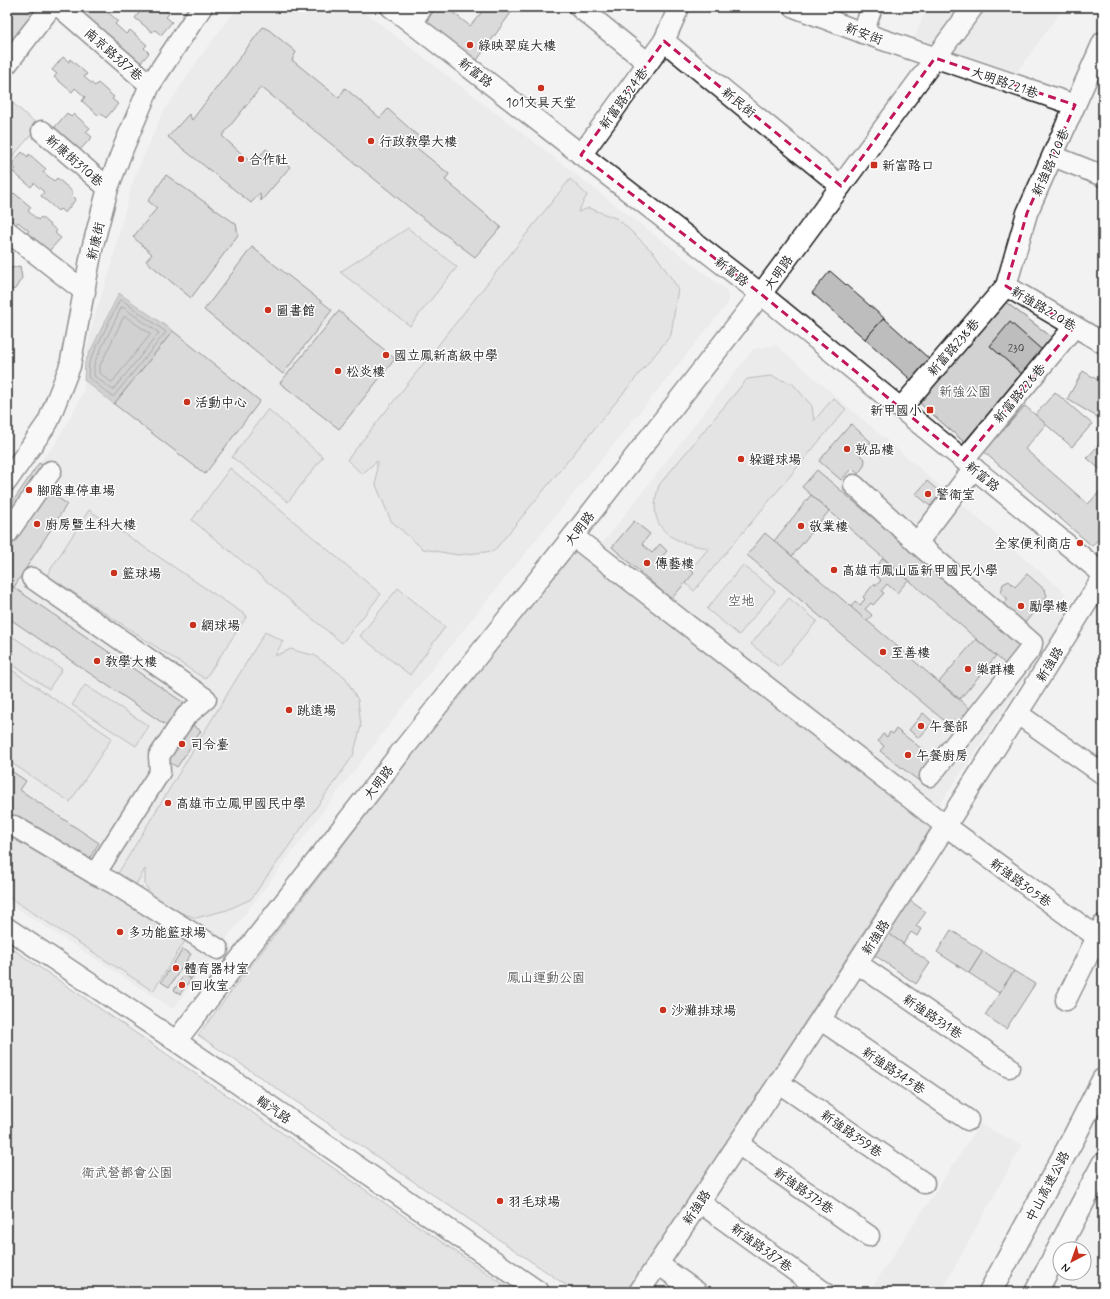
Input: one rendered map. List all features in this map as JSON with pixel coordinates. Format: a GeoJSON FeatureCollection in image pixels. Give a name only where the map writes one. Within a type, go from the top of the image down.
{"type":"FeatureCollection","features":[{"type":"Feature","properties":{"kind":"highway","name":"中山高速公路"},"geometry":{"type":"LineString","coordinates":[[990,1292],[1074,1137],[1103,1080]]}},
{"type":"Feature","properties":{"kind":"highway"},"geometry":{"type":"LineString","coordinates":[[1036,1292],[1103,1164]]}},
{"type":"Feature","properties":{"kind":"street"},"geometry":{"type":"LineString","coordinates":[[7,64],[51,7]]}},
{"type":"Feature","properties":{"kind":"street","name":"南京路387巷"},"geometry":{"type":"LineString","coordinates":[[60,7],[150,85]]}},
{"type":"Feature","properties":{"kind":"street","name":"新康街"},"geometry":{"type":"LineString","coordinates":[[10,469],[48,422],[70,366],[92,249],[108,188],[150,85],[202,7]]}},
{"type":"Feature","properties":{"kind":"street","name":"新富路"},"geometry":{"type":"LineString","coordinates":[[391,7],[417,15],[581,155],[762,294],[1103,574]]}},
{"type":"Feature","properties":{"kind":"street"},"geometry":{"type":"LineString","coordinates":[[579,7],[648,63]]}},
{"type":"Feature","properties":{"kind":"street"},"geometry":{"type":"LineString","coordinates":[[664,41],[679,7]]}},
{"type":"Feature","properties":{"kind":"street","name":"新安街"},"geometry":{"type":"LineString","coordinates":[[794,7],[935,58]]}},
{"type":"Feature","properties":{"kind":"street"},"geometry":{"type":"LineString","coordinates":[[863,33],[872,7]]}},
{"type":"Feature","properties":{"kind":"street","name":"大明路"},"geometry":{"type":"LineString","coordinates":[[176,1041],[401,752],[573,536],[762,294],[973,7]]}},
{"type":"Feature","properties":{"kind":"street","name":"新富路324巷"},"geometry":{"type":"LineString","coordinates":[[581,155],[664,41]]}},
{"type":"Feature","properties":{"kind":"street","name":"新民街"},"geometry":{"type":"LineString","coordinates":[[664,41],[841,186]]}},
{"type":"Feature","properties":{"kind":"street","name":"新強路120巷"},"geometry":{"type":"LineString","coordinates":[[1006,286],[1027,214],[1103,42]]}},
{"type":"Feature","properties":{"kind":"street","name":"大明路221巷"},"geometry":{"type":"LineString","coordinates":[[935,58],[1075,105]]}},
{"type":"Feature","properties":{"kind":"street","name":"新康街310巷"},"geometry":{"type":"LineString","coordinates":[[42,131],[108,188]]}},
{"type":"Feature","properties":{"kind":"street"},"geometry":{"type":"LineString","coordinates":[[1052,156],[1103,176]]}},
{"type":"Feature","properties":{"kind":"street"},"geometry":{"type":"LineString","coordinates":[[7,232],[85,292]]}},
{"type":"Feature","properties":{"kind":"street","name":"新強路220巷"},"geometry":{"type":"LineString","coordinates":[[1006,286],[1103,343]]}},
{"type":"Feature","properties":{"kind":"street","name":"新富路238巷"},"geometry":{"type":"LineString","coordinates":[[901,408],[1006,286]]}},
{"type":"Feature","properties":{"kind":"street","name":"新富路228巷"},"geometry":{"type":"LineString","coordinates":[[917,543],[969,464],[1074,326]]}},
{"type":"Feature","properties":{"kind":"street"},"geometry":{"type":"LineString","coordinates":[[7,534],[51,471]]}},
{"type":"Feature","properties":{"kind":"street"},"geometry":{"type":"LineString","coordinates":[[854,484],[917,543],[1032,643],[1032,648],[930,776]]}},
{"type":"Feature","properties":{"kind":"street","name":"新強路305巷"},"geometry":{"type":"LineString","coordinates":[[573,536],[946,826],[1100,931]]}},
{"type":"Feature","properties":{"kind":"street","name":"新強路"},"geometry":{"type":"LineString","coordinates":[[639,1292],[858,964],[1018,714],[1103,577]]}},
{"type":"Feature","properties":{"kind":"street"},"geometry":{"type":"LineString","coordinates":[[32,578],[206,698],[186,716],[159,756],[160,772],[95,874]]}},
{"type":"Feature","properties":{"kind":"street"},"geometry":{"type":"LineString","coordinates":[[1018,714],[1103,774]]}},
{"type":"Feature","properties":{"kind":"street"},"geometry":{"type":"LineString","coordinates":[[7,828],[14,826],[113,883],[218,949]]}},
{"type":"Feature","properties":{"kind":"street","name":"輜汽路"},"geometry":{"type":"LineString","coordinates":[[7,928],[176,1041],[539,1292]]}},
{"type":"Feature","properties":{"kind":"street"},"geometry":{"type":"LineString","coordinates":[[1066,1000],[1100,931]]}},
{"type":"Feature","properties":{"kind":"street","name":"新強路331巷"},"geometry":{"type":"LineString","coordinates":[[858,964],[1009,1067]]}},
{"type":"Feature","properties":{"kind":"street","name":"新強路345巷"},"geometry":{"type":"LineString","coordinates":[[821,1020],[968,1120]]}},
{"type":"Feature","properties":{"kind":"street","name":"新強路359巷"},"geometry":{"type":"LineString","coordinates":[[779,1083],[924,1184]]}},
{"type":"Feature","properties":{"kind":"street","name":"新強路373巷"},"geometry":{"type":"LineString","coordinates":[[738,1144],[869,1236]]}},
{"type":"Feature","properties":{"kind":"street","name":"新強路387巷"},"geometry":{"type":"LineString","coordinates":[[699,1202],[824,1292]]}},
{"type":"Feature","properties":{"kind":"street"},"geometry":{"type":"LineString","coordinates":[[658,1264],[697,1292]]}},
{"type":"Feature","properties":{"kind":"highlighted area"},"geometry":{"type":"Polygon","coordinates":[[[664,41],[841,186],[935,58],[1075,105],[1027,213],[1006,286],[1074,327],[964,460],[761,294],[581,155],[664,41]]]}},
{"type":"Feature","properties":{"kind":"shaded area","name":"國立鳳新高級中學"},"geometry":{"type":"Polygon","coordinates":[[[238,7],[358,7],[726,290],[729,302],[405,704],[173,1009],[7,902],[7,508],[39,463],[55,444],[83,392],[87,349],[94,318],[111,267],[133,181],[161,116],[199,58],[238,7]]]}},
{"type":"Feature","properties":{"kind":"shaded area"},"geometry":{"type":"Polygon","coordinates":[[[927,7],[1064,7],[1015,75],[915,37],[927,7]]]}},
{"type":"Feature","properties":{"kind":"shaded area","name":"高雄市鳳山區新甲國民小學"},"geometry":{"type":"Polygon","coordinates":[[[776,345],[1065,593],[1066,617],[934,813],[600,547],[753,349],[776,345]]]}},
{"type":"Feature","properties":{"kind":"shaded area"},"geometry":{"type":"Polygon","coordinates":[[[980,1124],[1022,1145],[941,1292],[869,1292],[980,1124]]]}},
{"type":"Feature","properties":{"kind":"green space"},"geometry":{"type":"Polygon","coordinates":[[[7,98],[39,126],[7,163],[7,98]]]}},
{"type":"Feature","properties":{"kind":"green space"},"geometry":{"type":"Polygon","coordinates":[[[570,179],[587,195],[578,212],[589,208],[618,219],[655,254],[678,288],[671,335],[494,551],[458,555],[423,549],[391,521],[376,485],[377,461],[362,474],[347,460],[570,179]]]}},
{"type":"Feature","properties":{"kind":"green space"},"geometry":{"type":"Polygon","coordinates":[[[408,228],[457,267],[410,326],[340,272],[408,228]]]}},
{"type":"Feature","properties":{"kind":"green space","name":"新強公園"},"geometry":{"type":"Polygon","coordinates":[[[1003,300],[1053,338],[964,442],[915,399],[1003,300]]]}},
{"type":"Feature","properties":{"kind":"green space"},"geometry":{"type":"Polygon","coordinates":[[[771,376],[793,384],[812,406],[814,421],[833,398],[846,409],[694,591],[682,580],[709,548],[681,542],[673,538],[660,526],[656,517],[655,507],[659,485],[747,379],[771,376]]]}},
{"type":"Feature","properties":{"kind":"green space"},"geometry":{"type":"Polygon","coordinates":[[[268,409],[323,457],[288,502],[232,457],[268,409]]]}},
{"type":"Feature","properties":{"kind":"green space"},"geometry":{"type":"Polygon","coordinates":[[[230,468],[381,594],[342,643],[192,520],[230,468]]]}},
{"type":"Feature","properties":{"kind":"green space"},"geometry":{"type":"Polygon","coordinates":[[[89,510],[247,616],[205,679],[47,575],[89,510]]]}},
{"type":"Feature","properties":{"kind":"green space","name":"鳳山運動公園"},"geometry":{"type":"Polygon","coordinates":[[[572,546],[932,826],[630,1292],[576,1292],[198,1035],[572,546]]]}},
{"type":"Feature","properties":{"kind":"green space","name":"空地"},"geometry":{"type":"Polygon","coordinates":[[[743,565],[775,591],[739,635],[707,609],[743,565]]]}},
{"type":"Feature","properties":{"kind":"green space"},"geometry":{"type":"Polygon","coordinates":[[[398,588],[445,627],[410,675],[360,636],[398,588]]]}},
{"type":"Feature","properties":{"kind":"green space"},"geometry":{"type":"Polygon","coordinates":[[[789,598],[817,621],[779,667],[751,644],[789,598]]]}},
{"type":"Feature","properties":{"kind":"green space"},"geometry":{"type":"Polygon","coordinates":[[[265,632],[283,641],[275,656],[291,649],[314,655],[345,677],[358,700],[361,726],[353,756],[251,899],[227,910],[196,918],[175,911],[154,898],[145,885],[145,869],[135,886],[117,875],[265,632]]]}},
{"type":"Feature","properties":{"kind":"green space"},"geometry":{"type":"Polygon","coordinates":[[[7,633],[62,669],[49,689],[7,661],[7,633]]]}},
{"type":"Feature","properties":{"kind":"green space"},"geometry":{"type":"Polygon","coordinates":[[[7,667],[112,738],[70,802],[7,760],[7,667]]]}},
{"type":"Feature","properties":{"kind":"green space"},"geometry":{"type":"Polygon","coordinates":[[[85,685],[149,726],[136,746],[72,705],[85,685]]]}},
{"type":"Feature","properties":{"kind":"green space","name":"多功能籃球場"},"geometry":{"type":"Polygon","coordinates":[[[13,832],[187,938],[153,991],[7,896],[7,841],[13,832]]]}},
{"type":"Feature","properties":{"kind":"green space","name":"衛武營都會公園"},"geometry":{"type":"Polygon","coordinates":[[[7,945],[515,1292],[7,1292],[7,945]]]}},
{"type":"Feature","properties":{"kind":"water"},"geometry":{"type":"Polygon","coordinates":[[[119,293],[173,331],[114,404],[84,380],[85,362],[119,293]]]}},
{"type":"Feature","properties":{"kind":"building"},"geometry":{"type":"Polygon","coordinates":[[[7,7],[15,7],[17,9],[15,11],[25,20],[13,34],[7,28],[7,7]]]}},
{"type":"Feature","properties":{"kind":"building"},"geometry":{"type":"Polygon","coordinates":[[[7,7],[25,7],[36,17],[7,51],[7,7]]]}},
{"type":"Feature","properties":{"kind":"building"},"geometry":{"type":"Polygon","coordinates":[[[61,7],[95,7],[99,10],[102,7],[118,21],[115,24],[126,34],[130,30],[147,45],[144,48],[149,53],[138,66],[61,7]]]}},
{"type":"Feature","properties":{"kind":"building"},"geometry":{"type":"Polygon","coordinates":[[[132,7],[162,7],[169,14],[166,17],[172,22],[161,35],[155,30],[152,32],[135,18],[139,13],[132,7]]]}},
{"type":"Feature","properties":{"kind":"building","name":"綠映翠庭大樓"},"geometry":{"type":"Polygon","coordinates":[[[436,7],[446,7],[470,26],[486,7],[515,7],[475,63],[425,24],[436,7]]]}},
{"type":"Feature","properties":{"kind":"building","name":"行政教學大樓"},"geometry":{"type":"Polygon","coordinates":[[[263,27],[269,30],[296,52],[292,60],[339,98],[345,88],[380,118],[388,109],[419,137],[412,144],[449,174],[445,180],[501,227],[475,257],[415,212],[261,87],[222,136],[253,164],[266,149],[290,167],[261,201],[260,193],[251,203],[168,137],[189,114],[192,120],[263,27]]]}},
{"type":"Feature","properties":{"kind":"building"},"geometry":{"type":"Polygon","coordinates":[[[63,57],[69,62],[70,59],[87,74],[84,77],[95,86],[98,83],[114,97],[112,99],[118,104],[106,118],[101,114],[99,116],[82,101],[85,97],[75,88],[72,92],[54,77],[57,74],[52,70],[63,57]]]}},
{"type":"Feature","properties":{"kind":"building"},"geometry":{"type":"Polygon","coordinates":[[[67,113],[71,117],[74,114],[90,128],[86,132],[92,137],[80,150],[75,146],[72,149],[55,135],[59,131],[54,128],[67,113]]]}},
{"type":"Feature","properties":{"kind":"building"},"geometry":{"type":"Polygon","coordinates":[[[22,152],[28,157],[29,154],[46,169],[43,172],[54,181],[57,178],[73,192],[71,194],[76,199],[65,213],[60,209],[58,211],[41,196],[44,192],[34,183],[31,187],[13,172],[16,169],[11,165],[22,152]]]}},
{"type":"Feature","properties":{"kind":"building"},"geometry":{"type":"Polygon","coordinates":[[[166,175],[236,224],[238,235],[191,298],[146,261],[152,254],[133,237],[157,208],[148,201],[166,175]]]}},
{"type":"Feature","properties":{"kind":"building"},"geometry":{"type":"Polygon","coordinates":[[[7,191],[12,195],[14,193],[31,207],[28,211],[38,220],[41,217],[57,231],[55,233],[61,238],[49,251],[44,247],[42,249],[25,235],[29,231],[18,222],[15,226],[7,219],[7,191]]]}},
{"type":"Feature","properties":{"kind":"building","name":"圖書館"},"geometry":{"type":"Polygon","coordinates":[[[252,247],[332,310],[283,374],[204,310],[252,247]]]}},
{"type":"Feature","properties":{"kind":"building"},"geometry":{"type":"Polygon","coordinates":[[[20,266],[22,278],[15,289],[7,291],[7,269],[20,266]]]}},
{"type":"Feature","properties":{"kind":"building"},"geometry":{"type":"Polygon","coordinates":[[[830,271],[884,318],[865,339],[812,293],[830,271]]]}},
{"type":"Feature","properties":{"kind":"building","name":"松炎樓"},"geometry":{"type":"Polygon","coordinates":[[[339,311],[395,359],[339,429],[280,383],[339,311]]]}},
{"type":"Feature","properties":{"kind":"building"},"geometry":{"type":"Polygon","coordinates":[[[884,318],[936,365],[918,386],[865,339],[884,318]]]}},
{"type":"Feature","properties":{"kind":"building"},"geometry":{"type":"Polygon","coordinates":[[[1010,322],[1042,350],[1022,374],[990,346],[1010,322]]]}},
{"type":"Feature","properties":{"kind":"building","name":"活動中心"},"geometry":{"type":"Polygon","coordinates":[[[173,331],[260,401],[205,474],[114,404],[173,331]]]}},
{"type":"Feature","properties":{"kind":"building"},"geometry":{"type":"Polygon","coordinates":[[[1083,371],[1103,383],[1102,420],[1067,399],[1083,371]]]}},
{"type":"Feature","properties":{"kind":"building"},"geometry":{"type":"Polygon","coordinates":[[[1055,392],[1092,424],[1072,447],[1035,415],[1055,392]]]}},
{"type":"Feature","properties":{"kind":"building"},"geometry":{"type":"Polygon","coordinates":[[[1025,406],[1046,424],[1025,449],[1088,504],[1103,488],[1103,534],[1092,546],[984,452],[1025,406]]]}},
{"type":"Feature","properties":{"kind":"building","name":"敦品樓"},"geometry":{"type":"Polygon","coordinates":[[[851,424],[871,442],[860,455],[865,460],[864,466],[858,474],[852,468],[841,480],[819,461],[851,424]]]}},
{"type":"Feature","properties":{"kind":"building"},"geometry":{"type":"Polygon","coordinates":[[[1103,440],[1103,472],[1087,458],[1103,440]]]}},
{"type":"Feature","properties":{"kind":"building","name":"腳踏車停車場"},"geometry":{"type":"Polygon","coordinates":[[[39,463],[51,471],[7,534],[7,510],[39,463]]]}},
{"type":"Feature","properties":{"kind":"building"},"geometry":{"type":"Polygon","coordinates":[[[817,470],[1027,650],[1011,669],[802,487],[817,470]]]}},
{"type":"Feature","properties":{"kind":"building","name":"警衛室"},"geometry":{"type":"Polygon","coordinates":[[[927,481],[941,493],[930,506],[916,494],[927,481]]]}},
{"type":"Feature","properties":{"kind":"building","name":"廚房暨生科大樓"},"geometry":{"type":"Polygon","coordinates":[[[44,488],[67,504],[14,587],[7,583],[7,544],[44,488]]]}},
{"type":"Feature","properties":{"kind":"building","name":"敬業樓"},"geometry":{"type":"Polygon","coordinates":[[[811,495],[829,511],[792,556],[774,541],[811,495]]]}},
{"type":"Feature","properties":{"kind":"building","name":"傳藝樓"},"geometry":{"type":"Polygon","coordinates":[[[634,521],[650,534],[642,544],[652,553],[660,544],[667,551],[659,560],[668,567],[676,558],[694,573],[671,599],[612,547],[634,521]]]}},
{"type":"Feature","properties":{"kind":"building","name":"至善樓"},"geometry":{"type":"Polygon","coordinates":[[[765,533],[976,714],[960,734],[747,555],[765,533]]]}},
{"type":"Feature","properties":{"kind":"building"},"geometry":{"type":"Polygon","coordinates":[[[883,558],[908,580],[897,593],[887,584],[881,591],[884,593],[873,605],[871,603],[865,609],[872,615],[867,621],[851,607],[855,601],[860,605],[865,599],[863,597],[874,584],[876,586],[881,580],[872,572],[883,558]]]}},
{"type":"Feature","properties":{"kind":"building","name":"勵學樓"},"geometry":{"type":"Polygon","coordinates":[[[1027,574],[1045,590],[1047,596],[1019,630],[998,612],[1008,599],[1001,593],[1003,584],[1009,581],[1015,587],[1027,574]]]}},
{"type":"Feature","properties":{"kind":"building","name":"教學大樓"},"geometry":{"type":"Polygon","coordinates":[[[7,583],[187,705],[170,728],[7,617],[7,583]]]}},
{"type":"Feature","properties":{"kind":"building","name":"樂群樓"},"geometry":{"type":"Polygon","coordinates":[[[976,639],[996,656],[960,699],[939,682],[976,639]]]}},
{"type":"Feature","properties":{"kind":"building","name":"午餐部"},"geometry":{"type":"Polygon","coordinates":[[[923,713],[933,722],[919,738],[909,730],[923,713]]]}},
{"type":"Feature","properties":{"kind":"building","name":"司令臺"},"geometry":{"type":"Polygon","coordinates":[[[187,721],[201,731],[177,767],[163,758],[187,721]]]}},
{"type":"Feature","properties":{"kind":"building","name":"午餐廚房"},"geometry":{"type":"Polygon","coordinates":[[[896,729],[935,759],[919,781],[880,751],[884,746],[878,741],[883,734],[887,737],[890,732],[893,734],[896,729]]]}},
{"type":"Feature","properties":{"kind":"building"},"geometry":{"type":"Polygon","coordinates":[[[7,768],[26,781],[20,790],[99,843],[84,867],[7,816],[7,768]]]}},
{"type":"Feature","properties":{"kind":"building"},"geometry":{"type":"Polygon","coordinates":[[[906,898],[926,912],[916,926],[921,929],[917,936],[911,932],[903,944],[884,930],[906,898]]]}},
{"type":"Feature","properties":{"kind":"building"},"geometry":{"type":"Polygon","coordinates":[[[884,930],[930,963],[916,984],[876,956],[872,944],[884,930]]]}},
{"type":"Feature","properties":{"kind":"building"},"geometry":{"type":"Polygon","coordinates":[[[951,930],[983,951],[969,973],[937,952],[951,930]]]}},
{"type":"Feature","properties":{"kind":"building","name":"體育器材室"},"geometry":{"type":"Polygon","coordinates":[[[183,949],[191,954],[169,987],[161,982],[183,949]]]}},
{"type":"Feature","properties":{"kind":"building"},"geometry":{"type":"Polygon","coordinates":[[[983,951],[1014,971],[999,993],[969,973],[983,951]]]}},
{"type":"Feature","properties":{"kind":"building"},"geometry":{"type":"Polygon","coordinates":[[[192,963],[199,967],[191,979],[184,975],[192,963]]]}},
{"type":"Feature","properties":{"kind":"building"},"geometry":{"type":"Polygon","coordinates":[[[1014,971],[1035,984],[1006,1029],[985,1015],[1014,971]]]}},
{"type":"Feature","properties":{"kind":"building","name":"回收室"},"geometry":{"type":"Polygon","coordinates":[[[184,975],[191,979],[180,994],[174,990],[184,975]]]}},
{"type":"Feature","properties":{"kind":"place","name":"綠映翠庭大樓"},"geometry":{"type":"Point","coordinates":[470,45]}},
{"type":"Feature","properties":{"kind":"place","name":"101文具天堂"},"geometry":{"type":"Point","coordinates":[541,88]}},
{"type":"Feature","properties":{"kind":"place","name":"行政教學大樓"},"geometry":{"type":"Point","coordinates":[371,141]}},
{"type":"Feature","properties":{"kind":"place","name":"合作社"},"geometry":{"type":"Point","coordinates":[241,159]}},
{"type":"Feature","properties":{"kind":"place","name":"新富路口"},"geometry":{"type":"Point","coordinates":[874,165]}},
{"type":"Feature","properties":{"kind":"place","name":"圖書館"},"geometry":{"type":"Point","coordinates":[268,310]}},
{"type":"Feature","properties":{"kind":"place","name":"國立鳳新高級中學"},"geometry":{"type":"Point","coordinates":[386,355]}},
{"type":"Feature","properties":{"kind":"place","name":"松炎樓"},"geometry":{"type":"Point","coordinates":[338,371]}},
{"type":"Feature","properties":{"kind":"place","name":"活動中心"},"geometry":{"type":"Point","coordinates":[187,402]}},
{"type":"Feature","properties":{"kind":"place","name":"新甲國小"},"geometry":{"type":"Point","coordinates":[930,410]}},
{"type":"Feature","properties":{"kind":"place","name":"敦品樓"},"geometry":{"type":"Point","coordinates":[847,449]}},
{"type":"Feature","properties":{"kind":"place","name":"躲避球場"},"geometry":{"type":"Point","coordinates":[741,459]}},
{"type":"Feature","properties":{"kind":"place","name":"腳踏車停車場"},"geometry":{"type":"Point","coordinates":[29,490]}},
{"type":"Feature","properties":{"kind":"place","name":"警衛室"},"geometry":{"type":"Point","coordinates":[928,494]}},
{"type":"Feature","properties":{"kind":"place","name":"廚房暨生科大樓"},"geometry":{"type":"Point","coordinates":[37,524]}},
{"type":"Feature","properties":{"kind":"place","name":"敬業樓"},"geometry":{"type":"Point","coordinates":[801,526]}},
{"type":"Feature","properties":{"kind":"place","name":"全家便利商店"},"geometry":{"type":"Point","coordinates":[1080,543]}},
{"type":"Feature","properties":{"kind":"place","name":"傳藝樓"},"geometry":{"type":"Point","coordinates":[647,563]}},
{"type":"Feature","properties":{"kind":"place","name":"高雄市鳳山區新甲國民小學"},"geometry":{"type":"Point","coordinates":[834,570]}},
{"type":"Feature","properties":{"kind":"place","name":"籃球場"},"geometry":{"type":"Point","coordinates":[114,573]}},
{"type":"Feature","properties":{"kind":"place","name":"勵學樓"},"geometry":{"type":"Point","coordinates":[1021,606]}},
{"type":"Feature","properties":{"kind":"place","name":"網球場"},"geometry":{"type":"Point","coordinates":[193,625]}},
{"type":"Feature","properties":{"kind":"place","name":"至善樓"},"geometry":{"type":"Point","coordinates":[883,652]}},
{"type":"Feature","properties":{"kind":"place","name":"教學大樓"},"geometry":{"type":"Point","coordinates":[97,661]}},
{"type":"Feature","properties":{"kind":"place","name":"樂群樓"},"geometry":{"type":"Point","coordinates":[968,669]}},
{"type":"Feature","properties":{"kind":"place","name":"跳遠場"},"geometry":{"type":"Point","coordinates":[289,710]}},
{"type":"Feature","properties":{"kind":"place","name":"午餐部"},"geometry":{"type":"Point","coordinates":[921,726]}},
{"type":"Feature","properties":{"kind":"place","name":"司令臺"},"geometry":{"type":"Point","coordinates":[182,744]}},
{"type":"Feature","properties":{"kind":"place","name":"午餐廚房"},"geometry":{"type":"Point","coordinates":[908,755]}},
{"type":"Feature","properties":{"kind":"place","name":"高雄市立鳳甲國民中學"},"geometry":{"type":"Point","coordinates":[168,803]}},
{"type":"Feature","properties":{"kind":"place","name":"多功能籃球場"},"geometry":{"type":"Point","coordinates":[120,932]}},
{"type":"Feature","properties":{"kind":"place","name":"體育器材室"},"geometry":{"type":"Point","coordinates":[176,968]}},
{"type":"Feature","properties":{"kind":"place","name":"回收室"},"geometry":{"type":"Point","coordinates":[182,985]}},
{"type":"Feature","properties":{"kind":"place","name":"沙灘排球場"},"geometry":{"type":"Point","coordinates":[663,1010]}},
{"type":"Feature","properties":{"kind":"place","name":"羽毛球場"},"geometry":{"type":"Point","coordinates":[500,1201]}}]}
